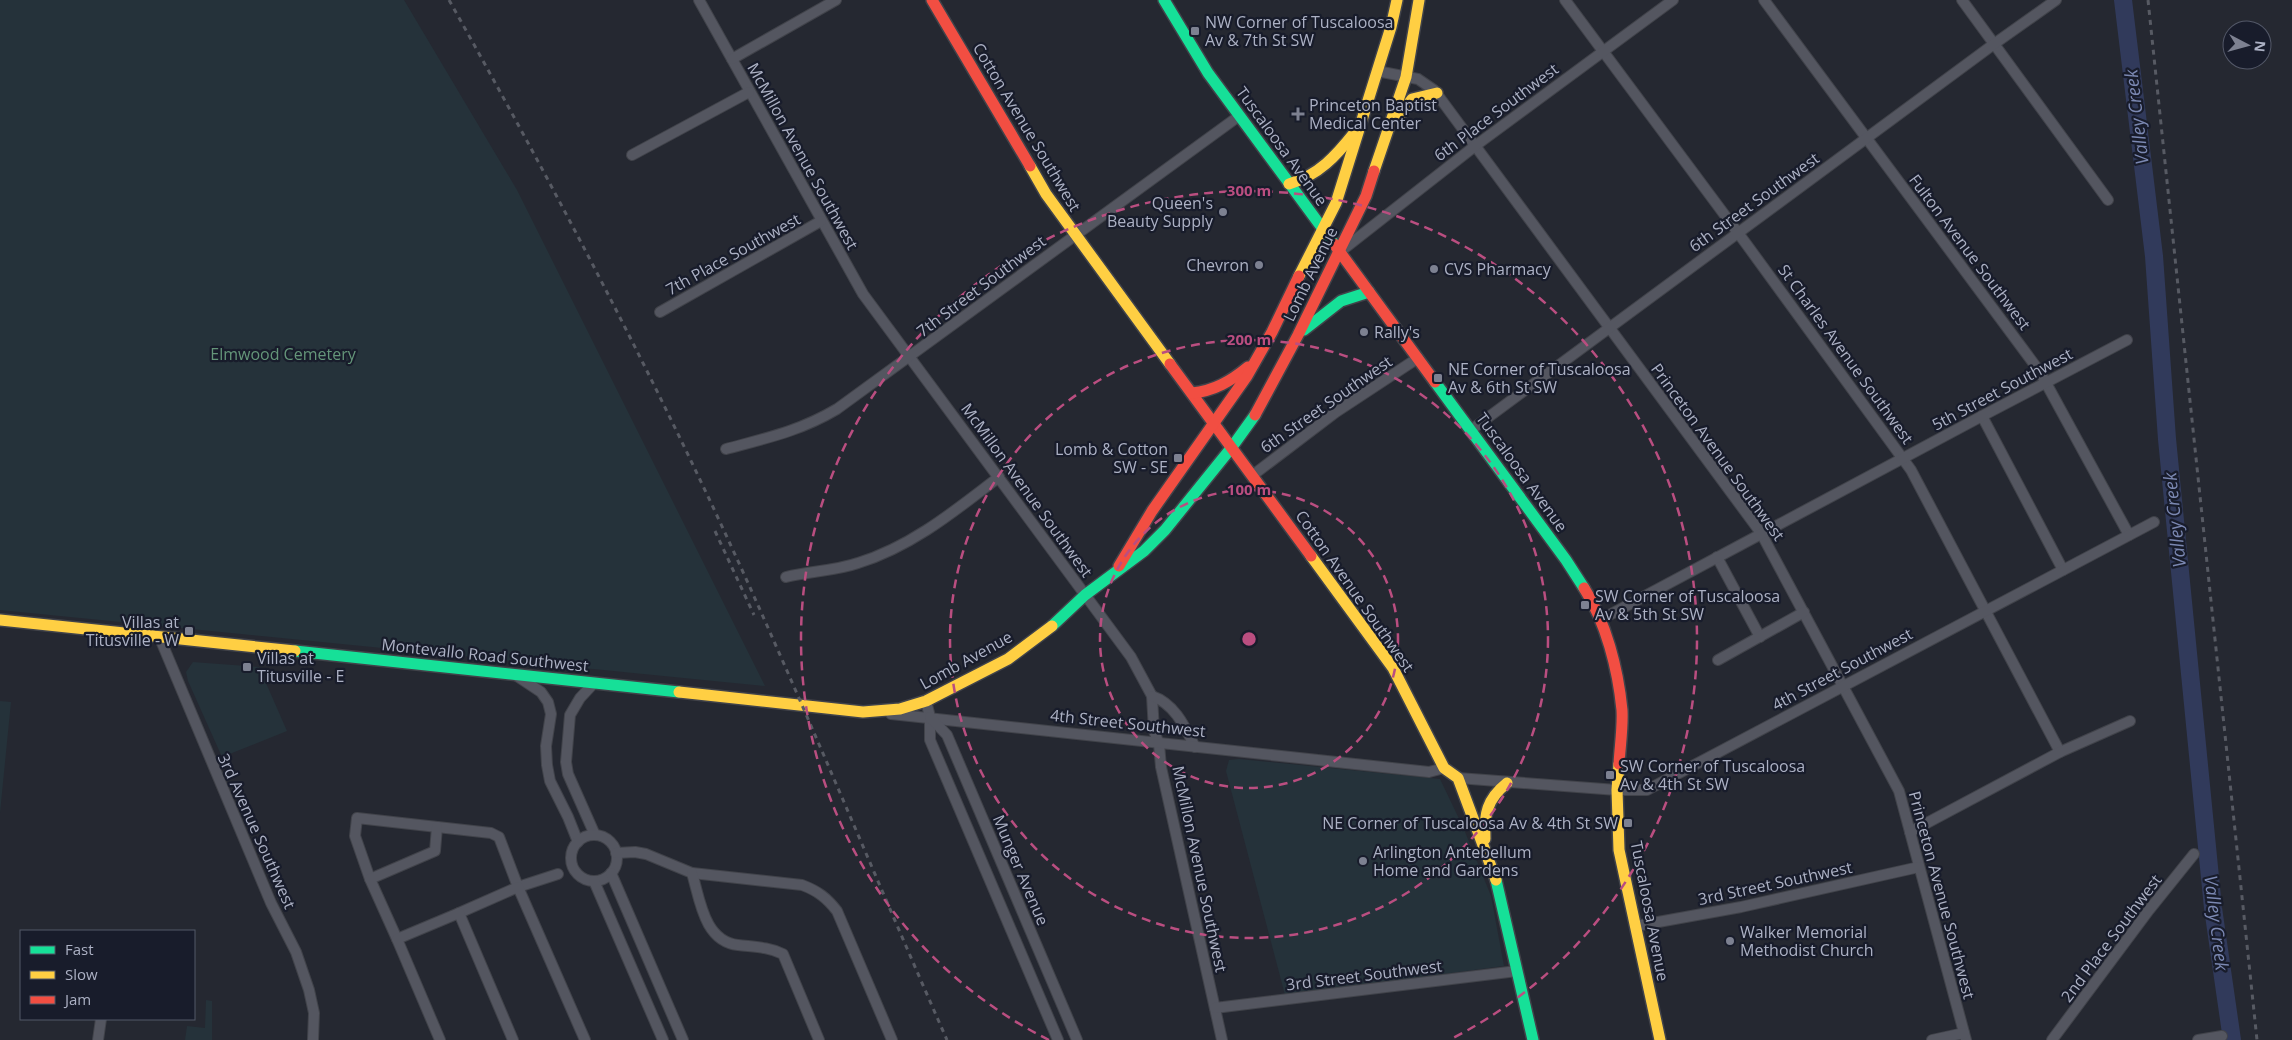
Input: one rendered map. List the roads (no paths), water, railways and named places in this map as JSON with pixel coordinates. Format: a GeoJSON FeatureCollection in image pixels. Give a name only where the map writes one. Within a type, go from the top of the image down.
{"type":"FeatureCollection","features":[{"type":"Feature","properties":{"kind":"main road","name":"Cotton Avenue Southwest"},"geometry":{"type":"LineString","coordinates":[[932,0],[1046,194],[1393,668],[1444,768],[1458,778]]}},
{"type":"Feature","properties":{"kind":"main road","name":"Tuscaloosa Avenue"},"geometry":{"type":"LineString","coordinates":[[1164,0],[1208,73],[1566,560],[1586,591],[1600,620],[1612,658],[1621,706],[1617,790],[1619,850],[1660,1040]]}},
{"type":"Feature","properties":{"kind":"main road","name":"Lomb Avenue"},"geometry":{"type":"LineString","coordinates":[[1118,569],[1152,511],[1248,376],[1324,230],[1336,203],[1397,0]]}},
{"type":"Feature","properties":{"kind":"main road","name":"Lomb Avenue"},"geometry":{"type":"LineString","coordinates":[[863,712],[900,709],[926,702],[1008,659],[1046,632],[1085,595],[1144,551],[1165,530],[1232,447],[1253,418],[1298,335],[1366,196],[1406,77],[1419,0]]}},
{"type":"Feature","properties":{"kind":"main road"},"geometry":{"type":"LineString","coordinates":[[1413,35],[1425,0]]}},
{"type":"Feature","properties":{"kind":"main road"},"geometry":{"type":"LineString","coordinates":[[1382,149],[1412,98],[1419,95],[1437,94]]}},
{"type":"Feature","properties":{"kind":"main road"},"geometry":{"type":"LineString","coordinates":[[1289,184],[1310,178],[1320,171],[1360,126]]}},
{"type":"Feature","properties":{"kind":"main road"},"geometry":{"type":"LineString","coordinates":[[1298,335],[1338,302],[1357,294],[1369,292]]}},
{"type":"Feature","properties":{"kind":"main road"},"geometry":{"type":"LineString","coordinates":[[1192,393],[1207,392],[1231,382],[1258,358]]}},
{"type":"Feature","properties":{"kind":"main road","name":"Montevallo Road Southwest"},"geometry":{"type":"LineString","coordinates":[[0,620],[808,707]]}},
{"type":"Feature","properties":{"kind":"main road","name":"4th Street Southwest"},"geometry":{"type":"LineString","coordinates":[[808,707],[863,712]]}},
{"type":"Feature","properties":{"kind":"main road"},"geometry":{"type":"LineString","coordinates":[[1458,778],[1499,887],[1533,1040]]}},
{"type":"Feature","properties":{"kind":"main road"},"geometry":{"type":"LineString","coordinates":[[1486,852],[1484,821],[1490,798],[1507,783]]}},
{"type":"Feature","properties":{"kind":"street","name":"McMillon Avenue Southwest"},"geometry":{"type":"LineString","coordinates":[[699,0],[863,294],[908,358],[999,477],[1131,657],[1152,696],[1154,731],[1159,744],[1161,767],[1222,1040]]}},
{"type":"Feature","properties":{"kind":"street"},"geometry":{"type":"LineString","coordinates":[[732,58],[836,0]]}},
{"type":"Feature","properties":{"kind":"street","name":"St Charles Avenue Southwest"},"geometry":{"type":"LineString","coordinates":[[1565,0],[1903,458],[2060,752]]}},
{"type":"Feature","properties":{"kind":"street","name":"6th Place Southwest"},"geometry":{"type":"LineString","coordinates":[[1340,252],[1475,146],[1673,0]]}},
{"type":"Feature","properties":{"kind":"street","name":"Fulton Avenue Southwest"},"geometry":{"type":"LineString","coordinates":[[1764,0],[2046,382],[2130,535]]}},
{"type":"Feature","properties":{"kind":"street"},"geometry":{"type":"LineString","coordinates":[[1962,0],[2108,200]]}},
{"type":"Feature","properties":{"kind":"street","name":"6th Street Southwest"},"geometry":{"type":"LineString","coordinates":[[1471,430],[1994,44],[2046,3],[2056,0]]}},
{"type":"Feature","properties":{"kind":"street","name":"Princeton Avenue Southwest"},"geometry":{"type":"LineString","coordinates":[[1377,71],[1418,79],[1437,94],[1761,533],[1899,791],[1965,1036]]}},
{"type":"Feature","properties":{"kind":"street"},"geometry":{"type":"LineString","coordinates":[[632,155],[749,92]]}},
{"type":"Feature","properties":{"kind":"street","name":"7th Street Southwest"},"geometry":{"type":"LineString","coordinates":[[726,449],[812,424],[862,393],[1239,116]]}},
{"type":"Feature","properties":{"kind":"street","name":"7th Place Southwest"},"geometry":{"type":"LineString","coordinates":[[660,312],[821,221]]}},
{"type":"Feature","properties":{"kind":"street","name":"5th Street Southwest"},"geometry":{"type":"LineString","coordinates":[[1600,620],[2127,340]]}},
{"type":"Feature","properties":{"kind":"street","name":"6th Street Southwest"},"geometry":{"type":"LineString","coordinates":[[1253,475],[1336,412],[1418,358]]}},
{"type":"Feature","properties":{"kind":"street"},"geometry":{"type":"LineString","coordinates":[[1982,416],[2064,570]]}},
{"type":"Feature","properties":{"kind":"street"},"geometry":{"type":"LineString","coordinates":[[786,576],[857,564],[880,556],[952,512],[999,477]]}},
{"type":"Feature","properties":{"kind":"street"},"geometry":{"type":"LineString","coordinates":[[2130,535],[2154,522]]}},
{"type":"Feature","properties":{"kind":"street","name":"4th Street Southwest"},"geometry":{"type":"LineString","coordinates":[[1458,778],[1617,790],[1647,790],[2130,535]]}},
{"type":"Feature","properties":{"kind":"street"},"geometry":{"type":"LineString","coordinates":[[1717,557],[1760,637]]}},
{"type":"Feature","properties":{"kind":"street"},"geometry":{"type":"LineString","coordinates":[[1718,660],[1804,612]]}},
{"type":"Feature","properties":{"kind":"street","name":"3rd Avenue Southwest"},"geometry":{"type":"LineString","coordinates":[[159,636],[169,664],[272,903],[296,952],[309,990],[314,1013],[313,1040]]}},
{"type":"Feature","properties":{"kind":"street"},"geometry":{"type":"LineString","coordinates":[[514,674],[542,692],[548,702],[551,714],[546,746],[549,773],[578,842]]}},
{"type":"Feature","properties":{"kind":"street"},"geometry":{"type":"LineString","coordinates":[[594,683],[580,698],[570,715],[566,762],[568,774],[595,835]]}},
{"type":"Feature","properties":{"kind":"street"},"geometry":{"type":"LineString","coordinates":[[1152,696],[1159,699],[1178,716],[1195,747]]}},
{"type":"Feature","properties":{"kind":"street","name":"Munger Avenue"},"geometry":{"type":"LineString","coordinates":[[926,702],[930,717],[930,740],[1058,1040]]}},
{"type":"Feature","properties":{"kind":"street","name":"4th Street Southwest"},"geometry":{"type":"LineString","coordinates":[[863,712],[930,717],[1159,744],[1430,772],[1444,768]]}},
{"type":"Feature","properties":{"kind":"street","name":"Munger Avenue"},"geometry":{"type":"LineString","coordinates":[[930,717],[947,735],[1078,1040]]}},
{"type":"Feature","properties":{"kind":"street"},"geometry":{"type":"LineString","coordinates":[[1910,832],[2060,752],[2130,721]]}},
{"type":"Feature","properties":{"kind":"street"},"geometry":{"type":"LineString","coordinates":[[440,1040],[370,879],[355,836],[357,818],[491,833],[499,838],[518,887],[585,1040]]}},
{"type":"Feature","properties":{"kind":"street"},"geometry":{"type":"LineString","coordinates":[[370,879],[435,851],[437,827]]}},
{"type":"Feature","properties":{"kind":"street"},"geometry":{"type":"LineString","coordinates":[[595,835],[609,840],[616,853],[617,861],[611,873],[604,879],[594,881],[582,877],[576,872],[571,859],[572,852],[578,842],[587,836],[595,835]]}},
{"type":"Feature","properties":{"kind":"street"},"geometry":{"type":"LineString","coordinates":[[616,853],[635,852],[646,854],[692,873],[802,885],[818,891],[828,899],[837,911],[892,1040]]}},
{"type":"Feature","properties":{"kind":"street","name":"2nd Place Southwest"},"geometry":{"type":"LineString","coordinates":[[2052,1040],[2149,910],[2194,854]]}},
{"type":"Feature","properties":{"kind":"street"},"geometry":{"type":"LineString","coordinates":[[558,874],[571,859]]}},
{"type":"Feature","properties":{"kind":"street"},"geometry":{"type":"LineString","coordinates":[[986,873],[1002,865]]}},
{"type":"Feature","properties":{"kind":"street","name":"3rd Street Southwest"},"geometry":{"type":"LineString","coordinates":[[1636,926],[1741,907],[1919,867]]}},
{"type":"Feature","properties":{"kind":"street"},"geometry":{"type":"LineString","coordinates":[[397,939],[518,887],[558,874],[576,872]]}},
{"type":"Feature","properties":{"kind":"street"},"geometry":{"type":"LineString","coordinates":[[611,873],[683,1040]]}},
{"type":"Feature","properties":{"kind":"street"},"geometry":{"type":"LineString","coordinates":[[692,873],[710,928],[719,939],[732,944],[774,949],[784,954],[819,1040]]}},
{"type":"Feature","properties":{"kind":"street"},"geometry":{"type":"LineString","coordinates":[[594,881],[663,1040]]}},
{"type":"Feature","properties":{"kind":"street"},"geometry":{"type":"LineString","coordinates":[[459,913],[513,1040]]}},
{"type":"Feature","properties":{"kind":"street","name":"3rd Street Southwest"},"geometry":{"type":"LineString","coordinates":[[1215,1008],[1517,971]]}},
{"type":"Feature","properties":{"kind":"street"},"geometry":{"type":"LineString","coordinates":[[1050,1022],[1066,1014]]}},
{"type":"Feature","properties":{"kind":"street"},"geometry":{"type":"LineString","coordinates":[[98,1040],[101,1020]]}},
{"type":"Feature","properties":{"kind":"street"},"geometry":{"type":"LineString","coordinates":[[1932,1040],[1965,1036]]}},
{"type":"Feature","properties":{"kind":"street"},"geometry":{"type":"LineString","coordinates":[[2198,1040],[2222,1036]]}},
{"type":"Feature","properties":{"kind":"waterway","name":"Valley Creek"},"geometry":{"type":"LineString","coordinates":[[2123,0],[2154,256],[2167,439],[2213,908],[2232,1040]]}},
{"type":"Feature","properties":{"kind":"railway"},"geometry":{"type":"LineString","coordinates":[[449,0],[567,215],[642,361],[714,509],[947,1040]]}},
{"type":"Feature","properties":{"kind":"railway"},"geometry":{"type":"LineString","coordinates":[[2148,0],[2257,1040]]}},
{"type":"Feature","properties":{"kind":"railway"},"geometry":{"type":"LineString","coordinates":[[715,531],[754,615]]}},
{"type":"Feature","properties":{"kind":"place","name":"NW Corner of Tuscaloosa Av & 7th St SW"},"geometry":{"type":"Point","coordinates":[1195,31]}},
{"type":"Feature","properties":{"kind":"place","name":"Princeton Baptist Medical Center"},"geometry":{"type":"Point","coordinates":[1298,114]}},
{"type":"Feature","properties":{"kind":"place","name":"Queen's Beauty Supply"},"geometry":{"type":"Point","coordinates":[1223,212]}},
{"type":"Feature","properties":{"kind":"place","name":"Chevron"},"geometry":{"type":"Point","coordinates":[1259,265]}},
{"type":"Feature","properties":{"kind":"place","name":"CVS Pharmacy"},"geometry":{"type":"Point","coordinates":[1434,269]}},
{"type":"Feature","properties":{"kind":"place","name":"Rally's"},"geometry":{"type":"Point","coordinates":[1364,332]}},
{"type":"Feature","properties":{"kind":"place","name":"NE Corner of Tuscaloosa Av & 6th St SW"},"geometry":{"type":"Point","coordinates":[1438,378]}},
{"type":"Feature","properties":{"kind":"place","name":"Lomb & Cotton SW - SE"},"geometry":{"type":"Point","coordinates":[1178,458]}},
{"type":"Feature","properties":{"kind":"place","name":"SW Corner of Tuscaloosa Av & 5th St SW"},"geometry":{"type":"Point","coordinates":[1585,605]}},
{"type":"Feature","properties":{"kind":"place","name":"Villas at Titusville - W"},"geometry":{"type":"Point","coordinates":[189,631]}},
{"type":"Feature","properties":{"kind":"place","name":"Villas at Titusville - E"},"geometry":{"type":"Point","coordinates":[247,667]}},
{"type":"Feature","properties":{"kind":"place","name":"SW Corner of Tuscaloosa Av & 4th St SW"},"geometry":{"type":"Point","coordinates":[1610,775]}},
{"type":"Feature","properties":{"kind":"place","name":"NE Corner of Tuscaloosa Av & 4th St SW"},"geometry":{"type":"Point","coordinates":[1628,823]}},
{"type":"Feature","properties":{"kind":"place","name":"Arlington Antebellum Home and Gardens"},"geometry":{"type":"Point","coordinates":[1363,861]}},
{"type":"Feature","properties":{"kind":"place","name":"Walker Memorial Methodist Church"},"geometry":{"type":"Point","coordinates":[1730,941]}},
{"type":"Feature","properties":{"kind":"park label","name":"Elmwood Cemetery"},"geometry":{"type":"Point","coordinates":[283,354]}}]}
